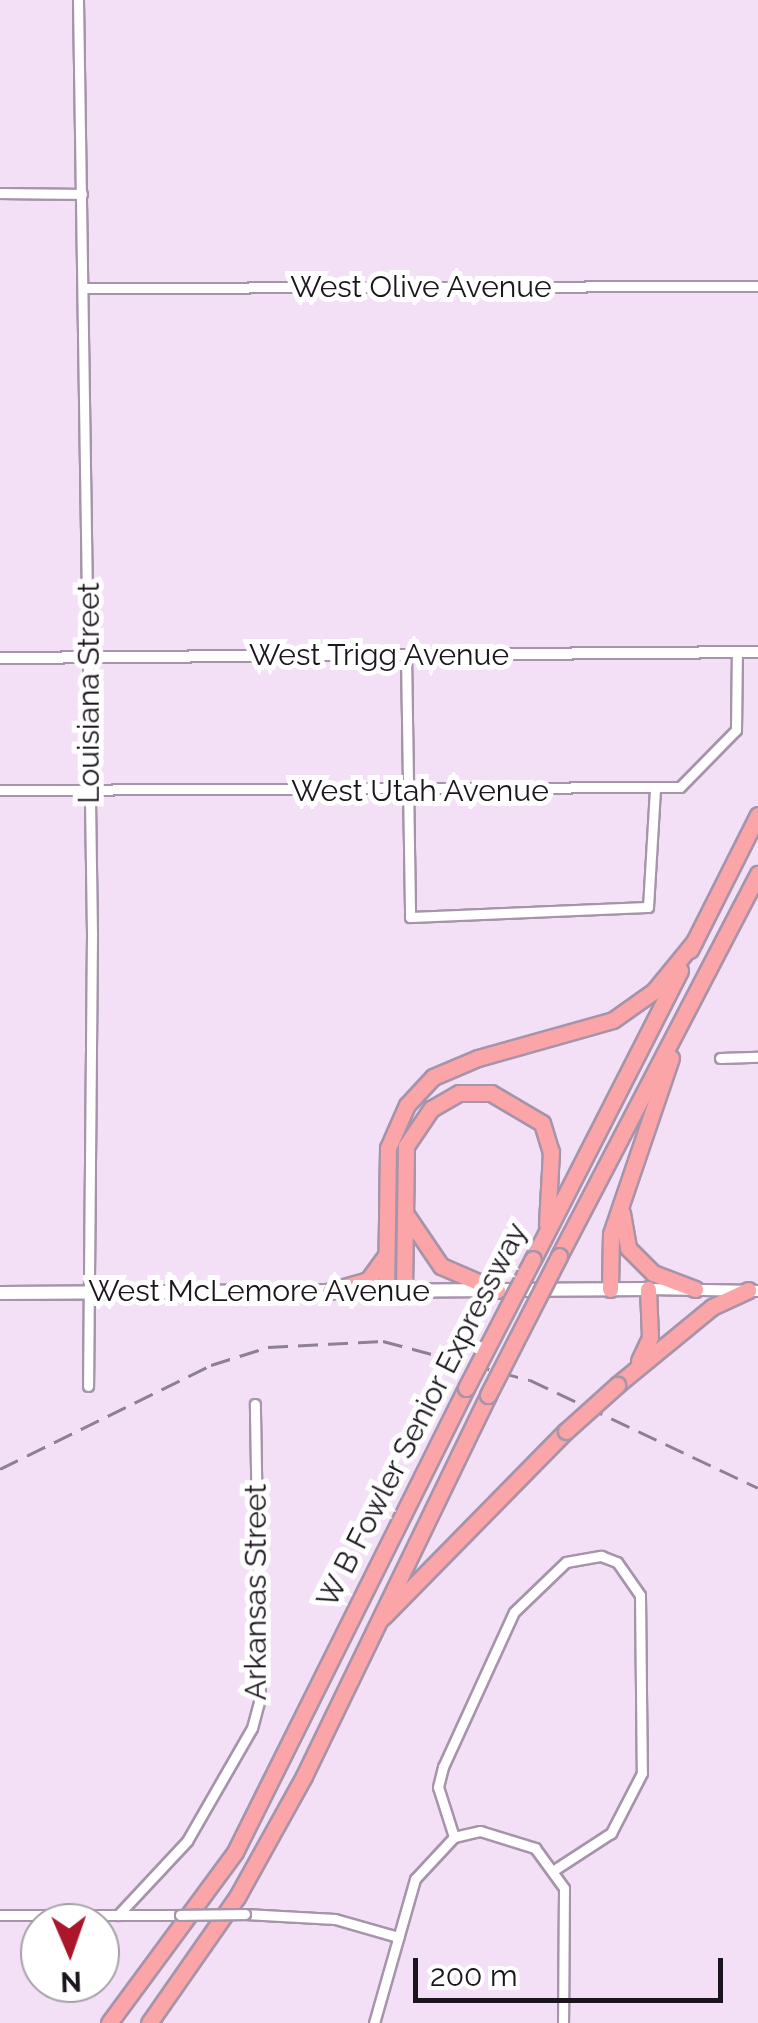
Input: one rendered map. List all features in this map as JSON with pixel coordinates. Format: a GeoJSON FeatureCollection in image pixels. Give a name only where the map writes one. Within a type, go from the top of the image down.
{"type":"FeatureCollection","features":[{"type":"Feature","properties":{"kind":"highway","name":"W B Fowler Senior Expressway"},"geometry":{"type":"LineString","coordinates":[[108,2023],[235,1852],[758,815]]}},
{"type":"Feature","properties":{"kind":"highway","name":"W B Fowler Senior Expressway"},"geometry":{"type":"LineString","coordinates":[[150,2023],[237,1897],[488,1395],[758,874]]}},
{"type":"Feature","properties":{"kind":"highway"},"geometry":{"type":"LineString","coordinates":[[386,1291],[388,1148],[406,1106],[433,1077],[613,1020],[654,991],[694,942]]}},
{"type":"Feature","properties":{"kind":"highway"},"geometry":{"type":"LineString","coordinates":[[610,1289],[623,1196],[688,1007]]}},
{"type":"Feature","properties":{"kind":"highway"},"geometry":{"type":"LineString","coordinates":[[404,1290],[401,1196],[406,1146],[431,1109],[459,1093],[491,1093],[542,1124],[552,1188],[546,1235]]}},
{"type":"Feature","properties":{"kind":"highway"},"geometry":{"type":"LineString","coordinates":[[401,1196],[422,1249],[497,1290]]}},
{"type":"Feature","properties":{"kind":"highway"},"geometry":{"type":"LineString","coordinates":[[623,1196],[628,1248],[652,1272],[695,1289]]}},
{"type":"Feature","properties":{"kind":"highway"},"geometry":{"type":"LineString","coordinates":[[330,1291],[374,1276],[385,1254]]}},
{"type":"Feature","properties":{"kind":"highway"},"geometry":{"type":"LineString","coordinates":[[634,1369],[650,1337],[648,1288]]}},
{"type":"Feature","properties":{"kind":"highway"},"geometry":{"type":"LineString","coordinates":[[368,1636],[566,1430],[617,1384],[712,1306],[753,1291]]}},
{"type":"Feature","properties":{"kind":"main road","name":"West McLemore Avenue"},"geometry":{"type":"LineString","coordinates":[[0,1293],[648,1288]]}},
{"type":"Feature","properties":{"kind":"street","name":"Louisiana Street"},"geometry":{"type":"LineString","coordinates":[[78,0],[90,657],[88,1386]]}},
{"type":"Feature","properties":{"kind":"street"},"geometry":{"type":"LineString","coordinates":[[0,193],[82,194]]}},
{"type":"Feature","properties":{"kind":"street","name":"West Olive Avenue"},"geometry":{"type":"LineString","coordinates":[[84,288],[758,286]]}},
{"type":"Feature","properties":{"kind":"street","name":"West Utah Avenue"},"geometry":{"type":"LineString","coordinates":[[0,790],[409,792],[655,788],[688,784],[729,742],[737,652]]}},
{"type":"Feature","properties":{"kind":"street","name":"West Trigg Avenue"},"geometry":{"type":"LineString","coordinates":[[0,658],[758,652]]}},
{"type":"Feature","properties":{"kind":"street"},"geometry":{"type":"LineString","coordinates":[[406,655],[410,917],[648,907],[655,788]]}},
{"type":"Feature","properties":{"kind":"street"},"geometry":{"type":"LineString","coordinates":[[720,1058],[758,1056]]}},
{"type":"Feature","properties":{"kind":"street","name":"West McLemore Avenue"},"geometry":{"type":"LineString","coordinates":[[648,1288],[753,1291]]}},
{"type":"Feature","properties":{"kind":"street","name":"Arkansas Street"},"geometry":{"type":"LineString","coordinates":[[120,1913],[187,1841],[252,1728],[260,1698],[255,1404]]}},
{"type":"Feature","properties":{"kind":"street"},"geometry":{"type":"LineString","coordinates":[[454,1838],[438,1787],[443,1767],[514,1612],[566,1562],[601,1556],[640,1595],[642,1774],[611,1833],[554,1870]]}},
{"type":"Feature","properties":{"kind":"street"},"geometry":{"type":"LineString","coordinates":[[374,2023],[414,1879],[454,1838],[510,1836],[554,1870],[570,1913],[564,2023]]}},
{"type":"Feature","properties":{"kind":"street"},"geometry":{"type":"LineString","coordinates":[[120,1915],[245,1914],[334,1919],[398,1937]]}},
{"type":"Feature","properties":{"kind":"railway"},"geometry":{"type":"LineString","coordinates":[[0,1469],[211,1365],[268,1347],[383,1341],[530,1380],[758,1488]]}}]}
